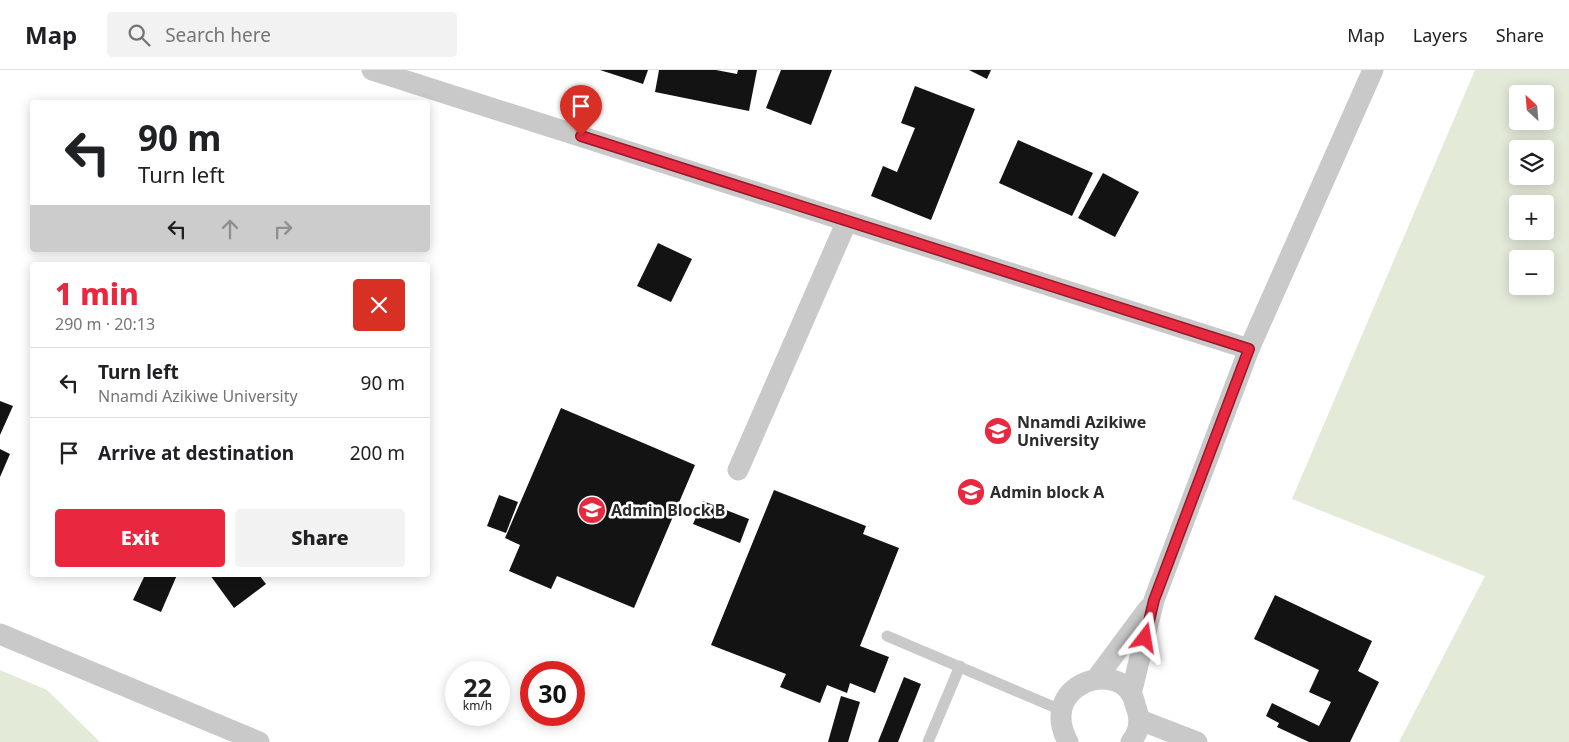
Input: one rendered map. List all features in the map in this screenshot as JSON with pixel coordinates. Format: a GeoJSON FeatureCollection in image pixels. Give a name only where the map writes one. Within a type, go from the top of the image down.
{"type":"FeatureCollection","features":[{"type":"Feature","properties":{"kind":"street"},"geometry":{"type":"LineString","coordinates":[[372,70],[1249,349]]}},
{"type":"Feature","properties":{"kind":"street"},"geometry":{"type":"LineString","coordinates":[[1131,694],[1154,600],[1249,349],[1373,70]]}},
{"type":"Feature","properties":{"kind":"street"},"geometry":{"type":"LineString","coordinates":[[738,470],[847,221]]}},
{"type":"Feature","properties":{"kind":"street"},"geometry":{"type":"LineString","coordinates":[[1096,679],[1154,600]]}},
{"type":"Feature","properties":{"kind":"street"},"geometry":{"type":"LineString","coordinates":[[0,634],[258,742]]}},
{"type":"Feature","properties":{"kind":"street"},"geometry":{"type":"LineString","coordinates":[[1067,742],[1061,727],[1061,710],[1068,695],[1080,684],[1096,679],[1116,682],[1131,694],[1140,720],[1136,736],[1131,742]]}},
{"type":"Feature","properties":{"kind":"street"},"geometry":{"type":"LineString","coordinates":[[1140,720],[1198,742]]}},
{"type":"Feature","properties":{"kind":"lane"},"geometry":{"type":"LineString","coordinates":[[887,636],[1061,710]]}},
{"type":"Feature","properties":{"kind":"lane"},"geometry":{"type":"LineString","coordinates":[[928,742],[960,666]]}},
{"type":"Feature","properties":{"kind":"green space"},"geometry":{"type":"Polygon","coordinates":[[[1475,70],[1569,70],[1569,742],[1399,742],[1485,576],[1292,499],[1475,70]]]}},
{"type":"Feature","properties":{"kind":"green space"},"geometry":{"type":"Polygon","coordinates":[[[0,670],[47,690],[100,742],[0,742],[0,670]]]}},
{"type":"Feature","properties":{"kind":"building"},"geometry":{"type":"Polygon","coordinates":[[[600,70],[648,70],[643,84],[600,70]]]}},
{"type":"Feature","properties":{"kind":"building"},"geometry":{"type":"Polygon","coordinates":[[[659,70],[716,70],[737,74],[738,70],[757,70],[749,111],[655,92],[659,70]]]}},
{"type":"Feature","properties":{"kind":"building"},"geometry":{"type":"Polygon","coordinates":[[[781,70],[832,70],[811,125],[766,108],[781,70]]]}},
{"type":"Feature","properties":{"kind":"building"},"geometry":{"type":"Polygon","coordinates":[[[969,70],[991,70],[987,79],[969,70]]]}},
{"type":"Feature","properties":{"kind":"building"},"geometry":{"type":"Polygon","coordinates":[[[915,86],[975,109],[931,220],[871,196],[883,166],[897,172],[915,128],[901,123],[915,86]]]}},
{"type":"Feature","properties":{"kind":"building"},"geometry":{"type":"Polygon","coordinates":[[[1018,140],[1093,173],[1072,216],[999,183],[1018,140]]]}},
{"type":"Feature","properties":{"kind":"building"},"geometry":{"type":"Polygon","coordinates":[[[1103,173],[1139,192],[1115,237],[1078,218],[1103,173]]]}},
{"type":"Feature","properties":{"kind":"building"},"geometry":{"type":"Polygon","coordinates":[[[658,243],[692,259],[671,302],[637,286],[658,243]]]}},
{"type":"Feature","properties":{"kind":"building"},"geometry":{"type":"Polygon","coordinates":[[[0,401],[13,406],[0,435],[0,401]]]}},
{"type":"Feature","properties":{"kind":"building"},"geometry":{"type":"Polygon","coordinates":[[[561,408],[695,465],[634,608],[557,576],[551,589],[509,571],[520,545],[505,538],[561,408]]]}},
{"type":"Feature","properties":{"kind":"building"},"geometry":{"type":"Polygon","coordinates":[[[0,449],[10,454],[0,477],[0,449]]]}},
{"type":"Feature","properties":{"kind":"building"},"geometry":{"type":"Polygon","coordinates":[[[774,490],[866,526],[863,534],[899,548],[860,646],[889,657],[875,693],[850,683],[847,693],[827,685],[820,703],[780,687],[786,674],[711,645],[774,490]]]}},
{"type":"Feature","properties":{"kind":"building"},"geometry":{"type":"Polygon","coordinates":[[[499,495],[518,502],[506,533],[487,526],[499,495]]]}},
{"type":"Feature","properties":{"kind":"building"},"geometry":{"type":"Polygon","coordinates":[[[703,501],[749,519],[740,543],[693,524],[703,501]]]}},
{"type":"Feature","properties":{"kind":"building"},"geometry":{"type":"Polygon","coordinates":[[[144,577],[176,577],[161,612],[133,600],[144,577]]]}},
{"type":"Feature","properties":{"kind":"building"},"geometry":{"type":"Polygon","coordinates":[[[211,577],[261,577],[266,584],[234,608],[211,577]]]}},
{"type":"Feature","properties":{"kind":"building"},"geometry":{"type":"Polygon","coordinates":[[[1275,595],[1372,641],[1358,671],[1379,682],[1350,742],[1309,742],[1277,727],[1279,723],[1266,716],[1272,703],[1319,726],[1331,702],[1309,692],[1319,670],[1254,639],[1275,595]]]}},
{"type":"Feature","properties":{"kind":"building"},"geometry":{"type":"Polygon","coordinates":[[[904,677],[921,684],[898,742],[878,742],[904,677]]]}},
{"type":"Feature","properties":{"kind":"building"},"geometry":{"type":"Polygon","coordinates":[[[841,696],[860,702],[848,742],[828,742],[841,696]]]}},
{"type":"Feature","properties":{"kind":"place","name":"Nnamdi Azikiwe University"},"geometry":{"type":"Point","coordinates":[998,431]}},
{"type":"Feature","properties":{"kind":"place","name":"Admin block A"},"geometry":{"type":"Point","coordinates":[971,492]}},
{"type":"Feature","properties":{"kind":"place","name":"Admin Block B"},"geometry":{"type":"Point","coordinates":[592,510]}},
{"type":"Feature","properties":{"kind":"route"},"geometry":{"type":"LineString","coordinates":[[581,136],[1249,349],[1154,600],[1145,638]]}}]}
